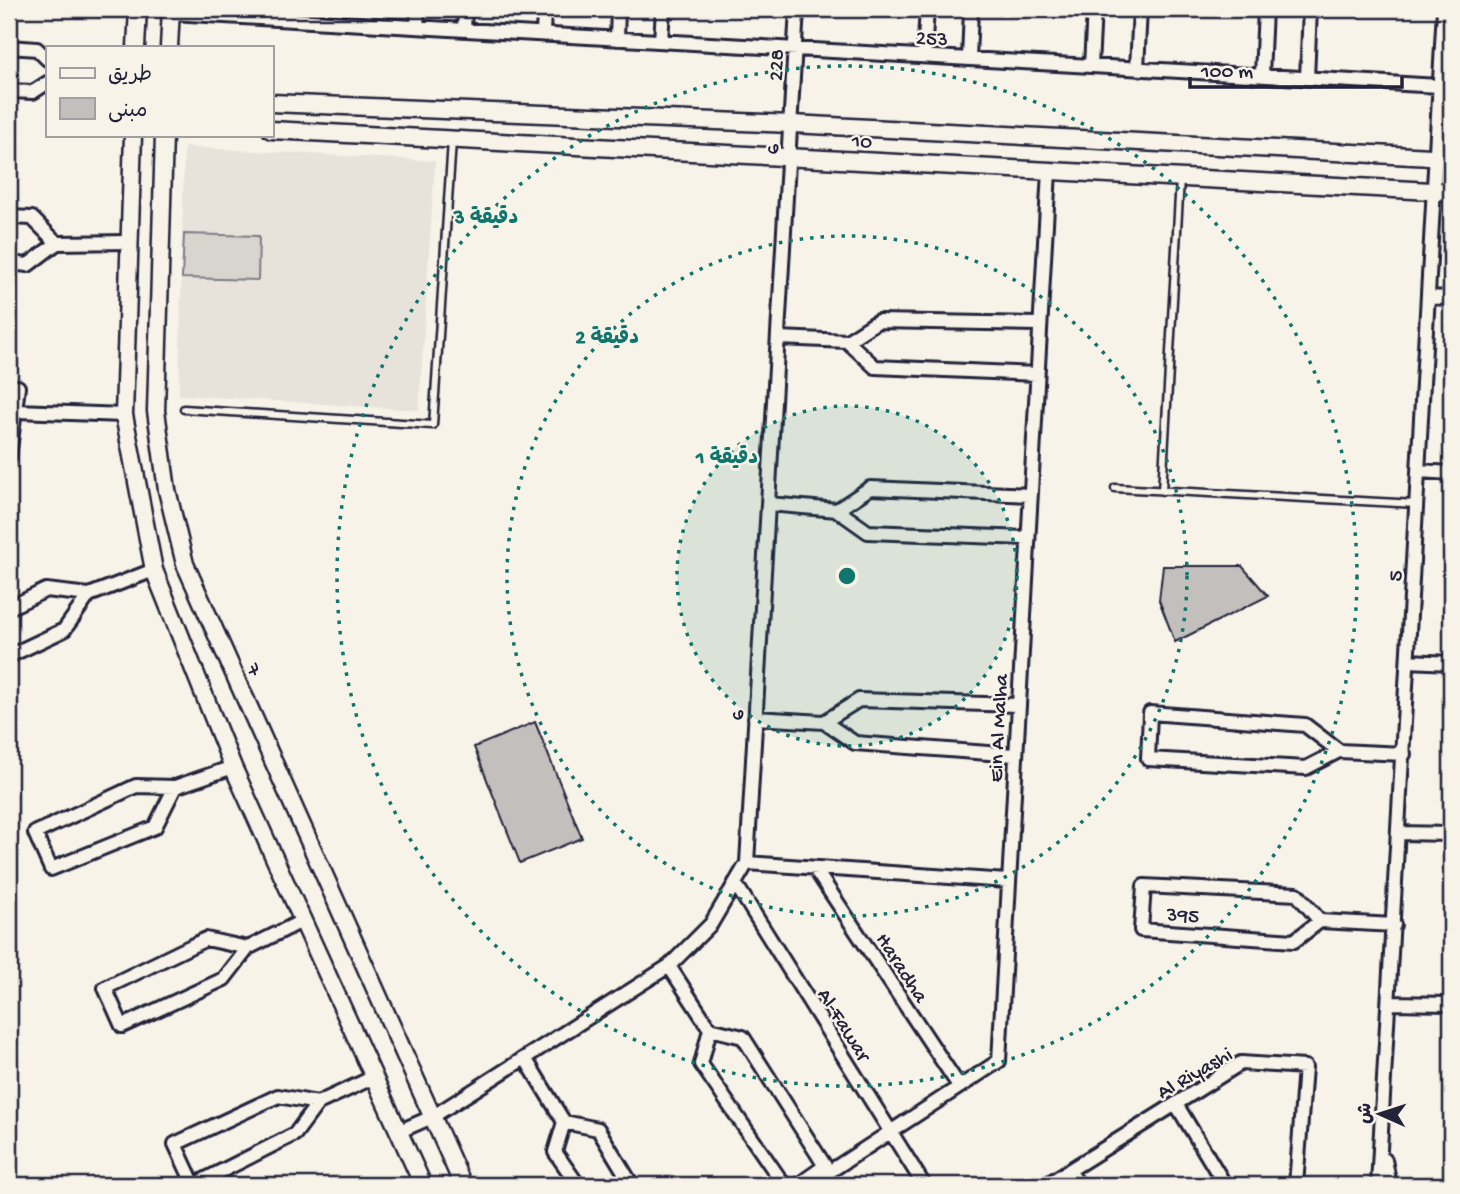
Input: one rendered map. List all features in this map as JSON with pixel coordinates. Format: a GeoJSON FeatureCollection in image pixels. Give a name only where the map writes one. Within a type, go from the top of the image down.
{"type":"FeatureCollection","features":[{"type":"Feature","properties":{"kind":"street"},"geometry":{"type":"LineString","coordinates":[[136,46],[138,9]]}},
{"type":"Feature","properties":{"kind":"street"},"geometry":{"type":"LineString","coordinates":[[416,27],[418,9]]}},
{"type":"Feature","properties":{"kind":"street"},"geometry":{"type":"LineString","coordinates":[[464,30],[466,9]]}},
{"type":"Feature","properties":{"kind":"street"},"geometry":{"type":"LineString","coordinates":[[543,34],[544,9]]}},
{"type":"Feature","properties":{"kind":"street"},"geometry":{"type":"LineString","coordinates":[[617,39],[618,9]]}},
{"type":"Feature","properties":{"kind":"street"},"geometry":{"type":"LineString","coordinates":[[661,41],[663,9]]}},
{"type":"Feature","properties":{"kind":"street","name":"228"},"geometry":{"type":"LineString","coordinates":[[792,124],[797,9]]}},
{"type":"Feature","properties":{"kind":"street"},"geometry":{"type":"LineString","coordinates":[[924,56],[926,9]]}},
{"type":"Feature","properties":{"kind":"street"},"geometry":{"type":"LineString","coordinates":[[969,59],[971,9]]}},
{"type":"Feature","properties":{"kind":"street"},"geometry":{"type":"LineString","coordinates":[[1091,66],[1094,9]]}},
{"type":"Feature","properties":{"kind":"street"},"geometry":{"type":"LineString","coordinates":[[1137,68],[1140,9]]}},
{"type":"Feature","properties":{"kind":"street"},"geometry":{"type":"LineString","coordinates":[[1262,75],[1265,9]]}},
{"type":"Feature","properties":{"kind":"street"},"geometry":{"type":"LineString","coordinates":[[1307,78],[1310,9]]}},
{"type":"Feature","properties":{"kind":"street"},"geometry":{"type":"LineString","coordinates":[[169,46],[171,11]]}},
{"type":"Feature","properties":{"kind":"street","name":"253"},"geometry":{"type":"LineString","coordinates":[[171,11],[298,14],[416,27],[1439,86]]}},
{"type":"Feature","properties":{"kind":"street","name":"5"},"geometry":{"type":"LineString","coordinates":[[1378,1185],[1434,191],[1443,157],[1439,86],[1446,11]]}},
{"type":"Feature","properties":{"kind":"street"},"geometry":{"type":"LineString","coordinates":[[9,47],[37,49],[46,58]]}},
{"type":"Feature","properties":{"kind":"street"},"geometry":{"type":"LineString","coordinates":[[9,91],[33,92],[46,84]]}},
{"type":"Feature","properties":{"kind":"street","name":"10"},"geometry":{"type":"LineString","coordinates":[[273,103],[792,124],[1443,157]]}},
{"type":"Feature","properties":{"kind":"street","name":"6"},"geometry":{"type":"LineString","coordinates":[[400,1131],[432,1117],[669,965],[711,924],[747,863],[792,124]]}},
{"type":"Feature","properties":{"kind":"street","name":"10"},"geometry":{"type":"LineString","coordinates":[[273,130],[1451,192]]}},
{"type":"Feature","properties":{"kind":"street"},"geometry":{"type":"LineString","coordinates":[[133,136],[124,415],[154,570],[233,767],[372,1079],[400,1131],[423,1185]]}},
{"type":"Feature","properties":{"kind":"street","name":"7"},"geometry":{"type":"LineString","coordinates":[[164,136],[156,411],[167,490],[185,564],[463,1185]]}},
{"type":"Feature","properties":{"kind":"street","name":"Ein Al Malha"},"geometry":{"type":"LineString","coordinates":[[809,1185],[999,1061],[1007,881],[1049,171]]}},
{"type":"Feature","properties":{"kind":"street"},"geometry":{"type":"LineString","coordinates":[[9,217],[32,218],[57,243]]}},
{"type":"Feature","properties":{"kind":"street"},"geometry":{"type":"LineString","coordinates":[[9,263],[28,265],[57,243],[129,242]]}},
{"type":"Feature","properties":{"kind":"street"},"geometry":{"type":"LineString","coordinates":[[1428,297],[1451,298]]}},
{"type":"Feature","properties":{"kind":"street"},"geometry":{"type":"LineString","coordinates":[[779,338],[847,341],[878,321],[1040,324]]}},
{"type":"Feature","properties":{"kind":"street"},"geometry":{"type":"LineString","coordinates":[[847,341],[876,367],[1037,374]]}},
{"type":"Feature","properties":{"kind":"street"},"geometry":{"type":"LineString","coordinates":[[9,387],[18,387],[9,457]]}},
{"type":"Feature","properties":{"kind":"street"},"geometry":{"type":"LineString","coordinates":[[16,411],[124,415]]}},
{"type":"Feature","properties":{"kind":"street"},"geometry":{"type":"LineString","coordinates":[[1419,471],[1451,473]]}},
{"type":"Feature","properties":{"kind":"street"},"geometry":{"type":"LineString","coordinates":[[837,510],[870,488],[1030,495]]}},
{"type":"Feature","properties":{"kind":"street"},"geometry":{"type":"LineString","coordinates":[[769,503],[837,510],[868,532],[1027,538]]}},
{"type":"Feature","properties":{"kind":"street"},"geometry":{"type":"LineString","coordinates":[[9,608],[46,590],[89,595],[154,570]]}},
{"type":"Feature","properties":{"kind":"street"},"geometry":{"type":"LineString","coordinates":[[9,656],[64,629],[89,595]]}},
{"type":"Feature","properties":{"kind":"street"},"geometry":{"type":"LineString","coordinates":[[1408,661],[1451,663]]}},
{"type":"Feature","properties":{"kind":"street"},"geometry":{"type":"LineString","coordinates":[[824,722],[859,700],[1017,705]]}},
{"type":"Feature","properties":{"kind":"street"},"geometry":{"type":"LineString","coordinates":[[1339,751],[1305,725],[1150,713],[1148,759],[1306,768],[1339,751],[1404,754]]}},
{"type":"Feature","properties":{"kind":"street"},"geometry":{"type":"LineString","coordinates":[[755,718],[824,722],[855,743],[1015,755]]}},
{"type":"Feature","properties":{"kind":"street"},"geometry":{"type":"LineString","coordinates":[[175,787],[155,827],[51,869],[35,833],[136,786],[175,787],[233,767]]}},
{"type":"Feature","properties":{"kind":"street"},"geometry":{"type":"LineString","coordinates":[[1399,833],[1451,834]]}},
{"type":"Feature","properties":{"kind":"street"},"geometry":{"type":"LineString","coordinates":[[747,863],[1007,881]]}},
{"type":"Feature","properties":{"kind":"street","name":"Haradha"},"geometry":{"type":"LineString","coordinates":[[815,869],[959,1086]]}},
{"type":"Feature","properties":{"kind":"street","name":"Al-Fawar"},"geometry":{"type":"LineString","coordinates":[[735,883],[923,1185]]}},
{"type":"Feature","properties":{"kind":"street","name":"395"},"geometry":{"type":"LineString","coordinates":[[1144,886],[1297,894],[1320,921],[1294,942],[1141,930],[1144,886]]}},
{"type":"Feature","properties":{"kind":"street"},"geometry":{"type":"LineString","coordinates":[[248,948],[206,939],[105,988],[122,1026],[224,979],[248,948],[302,921]]}},
{"type":"Feature","properties":{"kind":"street"},"geometry":{"type":"LineString","coordinates":[[1320,921],[1394,925]]}},
{"type":"Feature","properties":{"kind":"street"},"geometry":{"type":"LineString","coordinates":[[669,965],[710,1029],[743,1037],[825,1166],[798,1185]]}},
{"type":"Feature","properties":{"kind":"street"},"geometry":{"type":"LineString","coordinates":[[1390,1003],[1451,1004]]}},
{"type":"Feature","properties":{"kind":"street"},"geometry":{"type":"LineString","coordinates":[[710,1029],[701,1064],[785,1185]]}},
{"type":"Feature","properties":{"kind":"street"},"geometry":{"type":"LineString","coordinates":[[525,1058],[564,1122],[598,1129],[632,1185]]}},
{"type":"Feature","properties":{"kind":"street","name":"Al Riyashi"},"geometry":{"type":"LineString","coordinates":[[1047,1185],[1241,1063],[1305,1067],[1296,1185]]}},
{"type":"Feature","properties":{"kind":"street"},"geometry":{"type":"LineString","coordinates":[[318,1102],[278,1096],[175,1144],[194,1185],[295,1134],[318,1102],[372,1079]]}},
{"type":"Feature","properties":{"kind":"street"},"geometry":{"type":"LineString","coordinates":[[1176,1104],[1226,1185]]}},
{"type":"Feature","properties":{"kind":"street"},"geometry":{"type":"LineString","coordinates":[[564,1122],[555,1152],[578,1185]]}},
{"type":"Feature","properties":{"kind":"street","name":"5"},"geometry":{"type":"LineString","coordinates":[[1382,1146],[1390,1185]]}},
{"type":"Feature","properties":{"kind":"street"},"geometry":{"type":"LineString","coordinates":[[1047,1185],[1070,1172],[1079,1185]]}},
{"type":"Feature","properties":{"kind":"lane"},"geometry":{"type":"LineString","coordinates":[[184,408],[433,425],[452,139]]}},
{"type":"Feature","properties":{"kind":"lane"},"geometry":{"type":"LineString","coordinates":[[1162,491],[1180,177]]}},
{"type":"Feature","properties":{"kind":"lane"},"geometry":{"type":"LineString","coordinates":[[1115,488],[1417,504]]}},
{"type":"Feature","properties":{"kind":"shaded area"},"geometry":{"type":"Polygon","coordinates":[[[184,147],[435,161],[419,410],[179,395],[184,147]]]}},
{"type":"Feature","properties":{"kind":"shaded area"},"geometry":{"type":"Polygon","coordinates":[[[184,234],[259,236],[258,280],[182,278],[184,234]]]}},
{"type":"Feature","properties":{"kind":"building"},"geometry":{"type":"Polygon","coordinates":[[[1163,566],[1242,566],[1268,596],[1175,642],[1159,600],[1163,566]]]}},
{"type":"Feature","properties":{"kind":"building"},"geometry":{"type":"Polygon","coordinates":[[[535,722],[582,838],[520,863],[474,747],[535,722]]]}}]}
